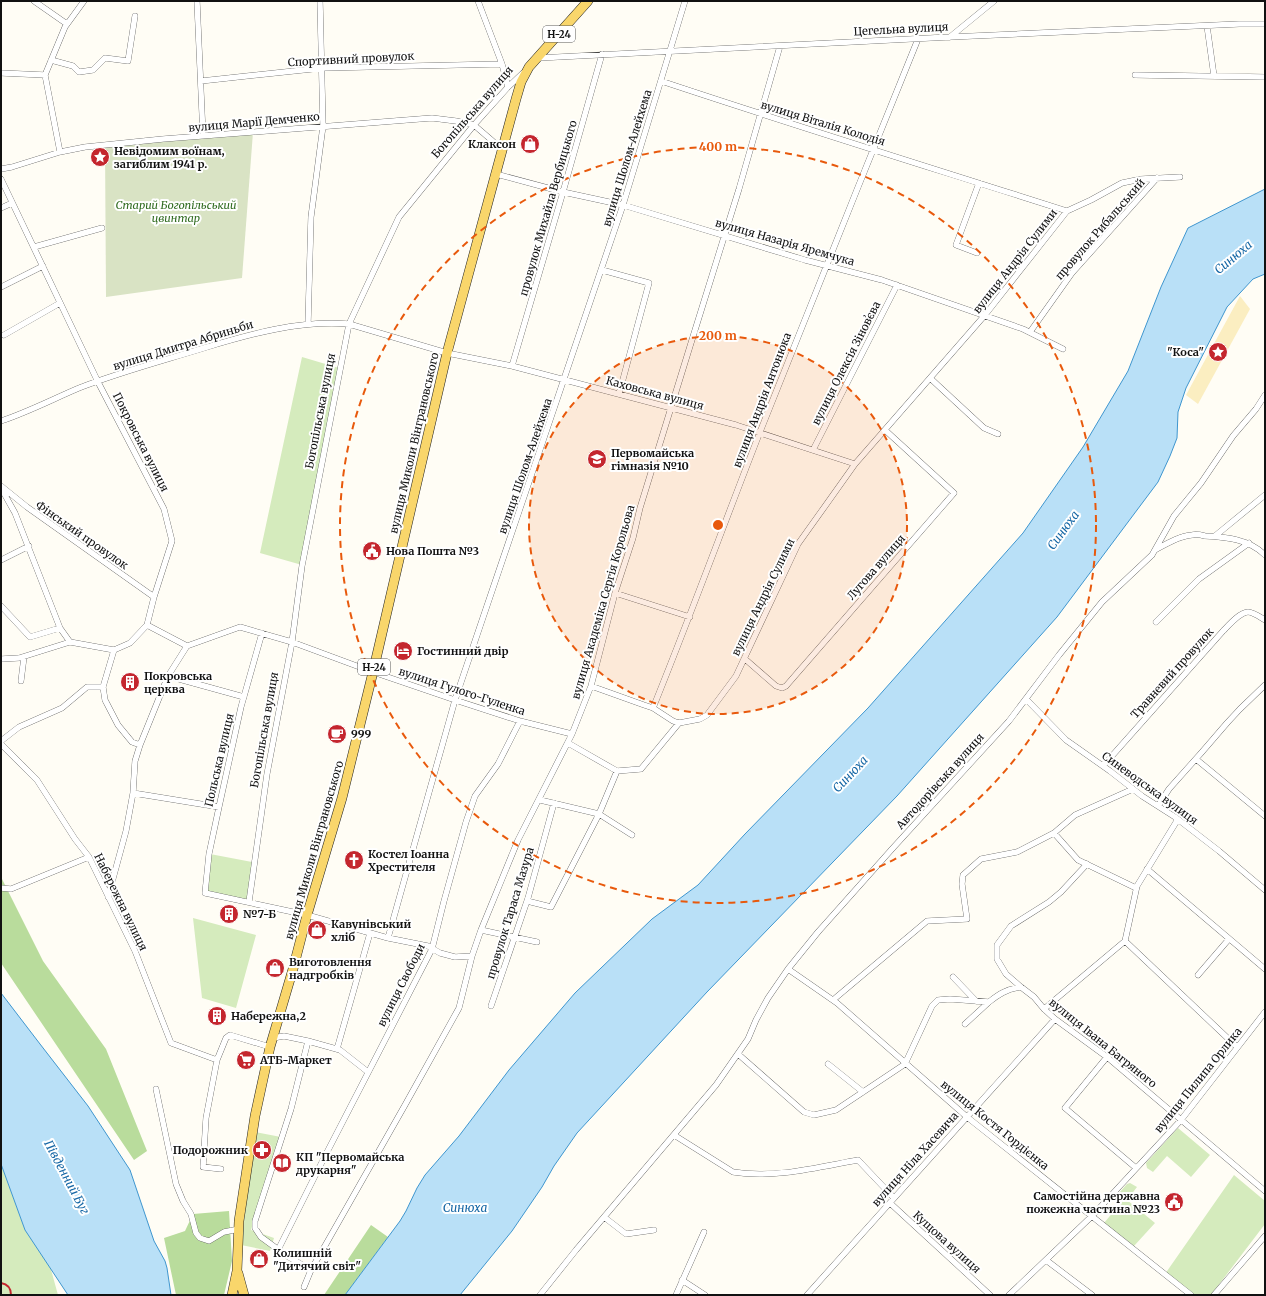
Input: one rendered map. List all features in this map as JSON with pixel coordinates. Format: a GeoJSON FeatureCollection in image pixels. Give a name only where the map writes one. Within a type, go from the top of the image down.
{"type":"FeatureCollection","features":[{"type":"Feature","properties":{"kind":"main road","name":"Богопільська вулиця"},"geometry":{"type":"LineString","coordinates":[[529,67],[588,1]]}},
{"type":"Feature","properties":{"kind":"main road","name":"вулиця Миколи Вінграновського"},"geometry":{"type":"LineString","coordinates":[[232,1295],[237,1271],[239,1229],[255,1116],[270,1048],[307,915],[342,798],[373,672],[447,353],[521,82],[529,67]]}},
{"type":"Feature","properties":{"kind":"main road","name":"вулиця Миколи Вінграновського"},"geometry":{"type":"LineString","coordinates":[[237,1271],[244,1295]]}},
{"type":"Feature","properties":{"kind":"street"},"geometry":{"type":"LineString","coordinates":[[34,1],[67,24]]}},
{"type":"Feature","properties":{"kind":"street"},"geometry":{"type":"LineString","coordinates":[[60,152],[45,75],[67,24],[84,1]]}},
{"type":"Feature","properties":{"kind":"street"},"geometry":{"type":"LineString","coordinates":[[197,1],[204,136]]}},
{"type":"Feature","properties":{"kind":"street"},"geometry":{"type":"LineString","coordinates":[[308,324],[311,217],[323,126],[320,1]]}},
{"type":"Feature","properties":{"kind":"street"},"geometry":{"type":"LineString","coordinates":[[478,1],[502,64],[508,87]]}},
{"type":"Feature","properties":{"kind":"street","name":"вулиця Шолом-Алейхема"},"geometry":{"type":"LineString","coordinates":[[388,938],[456,700],[602,270],[685,1]]}},
{"type":"Feature","properties":{"kind":"street"},"geometry":{"type":"LineString","coordinates":[[950,37],[994,1]]}},
{"type":"Feature","properties":{"kind":"street"},"geometry":{"type":"LineString","coordinates":[[51,60],[73,66],[79,72],[93,70],[105,58],[128,61],[135,16]]}},
{"type":"Feature","properties":{"kind":"street","name":"Цегельна вулиця"},"geometry":{"type":"LineString","coordinates":[[538,58],[950,37],[1265,24]]}},
{"type":"Feature","properties":{"kind":"street"},"geometry":{"type":"LineString","coordinates":[[1207,26],[1214,76]]}},
{"type":"Feature","properties":{"kind":"street","name":"вулиця Андрія Антонюка"},"geometry":{"type":"LineString","coordinates":[[653,708],[690,617],[826,265],[918,39]]}},
{"type":"Feature","properties":{"kind":"street","name":"вулиця Академіка Сергія Корольова"},"geometry":{"type":"LineString","coordinates":[[304,1287],[311,1270],[459,1008],[472,956],[481,930],[518,840],[540,800],[568,743],[591,686],[615,593],[640,508],[725,236],[780,46]]}},
{"type":"Feature","properties":{"kind":"street","name":"провулок Михайла Вербицького"},"geometry":{"type":"LineString","coordinates":[[512,366],[602,54]]}},
{"type":"Feature","properties":{"kind":"street","name":"Спортивний провулок"},"geometry":{"type":"LineString","coordinates":[[201,81],[322,68],[502,64]]}},
{"type":"Feature","properties":{"kind":"street","name":"Богопільська вулиця"},"geometry":{"type":"LineString","coordinates":[[249,902],[267,774],[292,642],[302,566],[350,324],[399,217],[474,125],[508,87],[529,67]]}},
{"type":"Feature","properties":{"kind":"street"},"geometry":{"type":"LineString","coordinates":[[1,73],[45,75]]}},
{"type":"Feature","properties":{"kind":"street"},"geometry":{"type":"LineString","coordinates":[[1135,75],[1265,77]]}},
{"type":"Feature","properties":{"kind":"street","name":"вулиця Віталія Колодія"},"geometry":{"type":"LineString","coordinates":[[661,81],[760,114],[1067,211]]}},
{"type":"Feature","properties":{"kind":"street","name":"вулиця Марії Демченко"},"geometry":{"type":"LineString","coordinates":[[1,169],[60,152],[85,147],[432,118],[474,125],[503,150]]}},
{"type":"Feature","properties":{"kind":"street","name":"вулиця Назарія Яремчука"},"geometry":{"type":"LineString","coordinates":[[496,174],[563,192],[623,205],[725,236],[882,280],[985,315],[1030,332],[1062,348]]}},
{"type":"Feature","properties":{"kind":"street","name":"вулиця Андрія Сулими"},"geometry":{"type":"LineString","coordinates":[[679,723],[700,719],[708,715],[736,676],[745,659],[798,544],[855,464],[985,315],[1067,211],[1122,183],[1141,179],[1180,177]]}},
{"type":"Feature","properties":{"kind":"street","name":"провулок Рибальський"},"geometry":{"type":"LineString","coordinates":[[1030,332],[1072,273],[1157,178]]}},
{"type":"Feature","properties":{"kind":"street","name":"Покровська вулиця"},"geometry":{"type":"LineString","coordinates":[[1,179],[98,382],[164,509],[172,541],[146,625]]}},
{"type":"Feature","properties":{"kind":"street"},"geometry":{"type":"LineString","coordinates":[[977,253],[956,245],[979,183]]}},
{"type":"Feature","properties":{"kind":"street"},"geometry":{"type":"LineString","coordinates":[[1,208],[12,203]]}},
{"type":"Feature","properties":{"kind":"street"},"geometry":{"type":"LineString","coordinates":[[34,247],[102,228]]}},
{"type":"Feature","properties":{"kind":"street"},"geometry":{"type":"LineString","coordinates":[[1,287],[43,266]]}},
{"type":"Feature","properties":{"kind":"street"},"geometry":{"type":"LineString","coordinates":[[602,270],[649,283],[619,394]]}},
{"type":"Feature","properties":{"kind":"street","name":"вулиця Олексія Зіновʼєва"},"geometry":{"type":"LineString","coordinates":[[813,450],[897,285]]}},
{"type":"Feature","properties":{"kind":"street"},"geometry":{"type":"LineString","coordinates":[[4,335],[60,302]]}},
{"type":"Feature","properties":{"kind":"street","name":"вулиця Дмитра Абриньби"},"geometry":{"type":"LineString","coordinates":[[1,421],[98,382],[145,366],[241,337],[308,324],[350,324],[447,353]]}},
{"type":"Feature","properties":{"kind":"street","name":"Каховська вулиця"},"geometry":{"type":"LineString","coordinates":[[447,353],[512,366],[671,407],[736,425],[855,464]]}},
{"type":"Feature","properties":{"kind":"street"},"geometry":{"type":"LineString","coordinates":[[930,378],[984,428],[998,434]]}},
{"type":"Feature","properties":{"kind":"street"},"geometry":{"type":"LineString","coordinates":[[1155,550],[1174,516],[1201,483],[1232,436],[1256,409],[1265,395]]}},
{"type":"Feature","properties":{"kind":"street","name":"Лугова вулиця"},"geometry":{"type":"LineString","coordinates":[[745,659],[776,686],[782,688],[786,686],[954,493],[885,430]]}},
{"type":"Feature","properties":{"kind":"street"},"geometry":{"type":"LineString","coordinates":[[1,487],[15,513],[29,546],[60,628],[70,642]]}},
{"type":"Feature","properties":{"kind":"street","name":"Фінський провулок"},"geometry":{"type":"LineString","coordinates":[[1,487],[27,508],[154,597]]}},
{"type":"Feature","properties":{"kind":"street"},"geometry":{"type":"LineString","coordinates":[[1215,536],[1265,495]]}},
{"type":"Feature","properties":{"kind":"street","name":"Автодорівська вулиця"},"geometry":{"type":"LineString","coordinates":[[540,1295],[716,1085],[748,1039],[768,998],[788,969],[818,932],[1009,721],[1058,655],[1102,602],[1152,555],[1155,550],[1170,542],[1192,535],[1228,537],[1249,543]]}},
{"type":"Feature","properties":{"kind":"street"},"geometry":{"type":"LineString","coordinates":[[1156,622],[1200,579],[1249,543],[1265,555]]}},
{"type":"Feature","properties":{"kind":"street"},"geometry":{"type":"LineString","coordinates":[[1,560],[29,546]]}},
{"type":"Feature","properties":{"kind":"street"},"geometry":{"type":"LineString","coordinates":[[615,593],[690,617]]}},
{"type":"Feature","properties":{"kind":"street"},"geometry":{"type":"LineString","coordinates":[[1,606],[30,637],[60,628]]}},
{"type":"Feature","properties":{"kind":"street","name":"Травневий провулок"},"geometry":{"type":"LineString","coordinates":[[1102,766],[1240,614],[1248,612],[1265,620]]}},
{"type":"Feature","properties":{"kind":"street"},"geometry":{"type":"LineString","coordinates":[[1,659],[24,657],[70,642],[114,650],[130,643],[146,625],[188,646],[168,676],[140,745],[135,761],[133,793],[126,831],[108,897]]}},
{"type":"Feature","properties":{"kind":"street","name":"вулиця Гулого-Гуленка"},"geometry":{"type":"LineString","coordinates":[[188,646],[240,627],[292,642],[373,672],[520,721],[572,734]]}},
{"type":"Feature","properties":{"kind":"street","name":"Польська вулиця"},"geometry":{"type":"LineString","coordinates":[[249,902],[205,893],[209,854],[219,807],[244,697],[262,633]]}},
{"type":"Feature","properties":{"kind":"street"},"geometry":{"type":"LineString","coordinates":[[114,650],[103,687],[105,700],[118,725],[132,742],[140,745]]}},
{"type":"Feature","properties":{"kind":"street"},"geometry":{"type":"LineString","coordinates":[[21,682],[24,657]]}},
{"type":"Feature","properties":{"kind":"street"},"geometry":{"type":"LineString","coordinates":[[168,676],[244,697]]}},
{"type":"Feature","properties":{"kind":"street"},"geometry":{"type":"LineString","coordinates":[[1158,806],[1169,789],[1240,709],[1265,685]]}},
{"type":"Feature","properties":{"kind":"street"},"geometry":{"type":"LineString","coordinates":[[568,743],[617,771],[641,769],[679,723],[673,721],[653,708],[591,686]]}},
{"type":"Feature","properties":{"kind":"street"},"geometry":{"type":"LineString","coordinates":[[1,742],[18,727],[62,708],[87,687],[103,687]]}},
{"type":"Feature","properties":{"kind":"street","name":"Синеводська вулиця"},"geometry":{"type":"LineString","coordinates":[[1026,699],[1066,740],[1142,796],[1178,819],[1265,890]]}},
{"type":"Feature","properties":{"kind":"street","name":"вулиця Свободи"},"geometry":{"type":"LineString","coordinates":[[278,1250],[432,949],[466,822],[475,796],[498,764],[520,721]]}},
{"type":"Feature","properties":{"kind":"street","name":"Набережна вулиця"},"geometry":{"type":"LineString","coordinates":[[1,742],[37,780],[75,839],[89,857],[135,951],[171,1043],[217,1060]]}},
{"type":"Feature","properties":{"kind":"street"},"geometry":{"type":"LineString","coordinates":[[1196,759],[1265,816]]}},
{"type":"Feature","properties":{"kind":"street"},"geometry":{"type":"LineString","coordinates":[[527,901],[551,907],[599,814],[617,771]]}},
{"type":"Feature","properties":{"kind":"street"},"geometry":{"type":"LineString","coordinates":[[833,1000],[927,921],[967,919],[962,884],[963,876],[981,859],[1017,852],[1054,833],[1074,815],[1134,789]]}},
{"type":"Feature","properties":{"kind":"street"},"geometry":{"type":"LineString","coordinates":[[133,793],[219,807]]}},
{"type":"Feature","properties":{"kind":"street"},"geometry":{"type":"LineString","coordinates":[[540,800],[599,814],[632,835]]}},
{"type":"Feature","properties":{"kind":"street","name":"провулок Тараса Мазура"},"geometry":{"type":"LineString","coordinates":[[491,1006],[527,901],[554,803]]}},
{"type":"Feature","properties":{"kind":"street"},"geometry":{"type":"LineString","coordinates":[[1044,1009],[1125,942],[1136,888],[1178,819]]}},
{"type":"Feature","properties":{"kind":"street"},"geometry":{"type":"LineString","coordinates":[[1054,833],[1078,860],[1136,888]]}},
{"type":"Feature","properties":{"kind":"street"},"geometry":{"type":"LineString","coordinates":[[1,888],[11,889],[89,857]]}},
{"type":"Feature","properties":{"kind":"street","name":"вулиця Івана Багряного"},"geometry":{"type":"LineString","coordinates":[[1087,864],[1061,892],[1049,902],[1011,926],[996,946],[997,959],[1006,974],[1034,997],[1055,1019],[1107,1056],[1265,1191]]}},
{"type":"Feature","properties":{"kind":"street"},"geometry":{"type":"LineString","coordinates":[[1147,869],[1265,969]]}},
{"type":"Feature","properties":{"kind":"street"},"geometry":{"type":"LineString","coordinates":[[249,902],[307,915],[388,938],[428,946],[440,953],[455,957],[472,956]]}},
{"type":"Feature","properties":{"kind":"street"},"geometry":{"type":"LineString","coordinates":[[481,930],[537,942]]}},
{"type":"Feature","properties":{"kind":"street"},"geometry":{"type":"LineString","coordinates":[[337,1049],[370,933]]}},
{"type":"Feature","properties":{"kind":"street"},"geometry":{"type":"LineString","coordinates":[[1198,975],[1229,939]]}},
{"type":"Feature","properties":{"kind":"street"},"geometry":{"type":"LineString","coordinates":[[1125,942],[1237,1047]]}},
{"type":"Feature","properties":{"kind":"street","name":"вулиця Костя Гордієнка"},"geometry":{"type":"LineString","coordinates":[[788,969],[833,1000],[967,1117],[1191,1295]]}},
{"type":"Feature","properties":{"kind":"street"},"geometry":{"type":"LineString","coordinates":[[953,977],[976,1001]]}},
{"type":"Feature","properties":{"kind":"street"},"geometry":{"type":"LineString","coordinates":[[965,1024],[1001,993],[1021,987]]}},
{"type":"Feature","properties":{"kind":"street"},"geometry":{"type":"LineString","coordinates":[[738,1054],[804,1112],[814,1115],[836,1110],[905,1064],[932,1006],[938,1000],[950,999],[989,1002]]}},
{"type":"Feature","properties":{"kind":"street","name":"вулиця Пилипа Орлика"},"geometry":{"type":"LineString","coordinates":[[1009,1295],[1092,1216],[1181,1120],[1265,1012]]}},
{"type":"Feature","properties":{"kind":"street","name":"вулиця Ніла Хасевича"},"geometry":{"type":"LineString","coordinates":[[807,1295],[1055,1019]]}},
{"type":"Feature","properties":{"kind":"street"},"geometry":{"type":"LineString","coordinates":[[221,1169],[203,1167],[206,1118],[217,1060],[226,1038],[230,1036],[270,1048]]}},
{"type":"Feature","properties":{"kind":"street"},"geometry":{"type":"LineString","coordinates":[[273,1038],[284,1036],[340,1050],[368,1072]]}},
{"type":"Feature","properties":{"kind":"street"},"geometry":{"type":"LineString","coordinates":[[308,1041],[291,1109],[255,1221],[255,1228],[260,1237],[311,1270]]}},
{"type":"Feature","properties":{"kind":"street"},"geometry":{"type":"LineString","coordinates":[[1107,1056],[1065,1108],[1136,1168]]}},
{"type":"Feature","properties":{"kind":"street"},"geometry":{"type":"LineString","coordinates":[[828,1064],[863,1092]]}},
{"type":"Feature","properties":{"kind":"street"},"geometry":{"type":"LineString","coordinates":[[156,1089],[176,1184],[183,1201],[191,1214],[196,1233],[200,1238],[209,1241],[224,1232],[239,1229]]}},
{"type":"Feature","properties":{"kind":"street"},"geometry":{"type":"LineString","coordinates":[[674,1135],[733,1172],[744,1174],[765,1174],[802,1170],[858,1160],[894,1198]]}},
{"type":"Feature","properties":{"kind":"street","name":"Кущова вулиця"},"geometry":{"type":"LineString","coordinates":[[890,1203],[990,1295]]}},
{"type":"Feature","properties":{"kind":"street"},"geometry":{"type":"LineString","coordinates":[[604,1217],[626,1234],[654,1230]]}},
{"type":"Feature","properties":{"kind":"street"},"geometry":{"type":"LineString","coordinates":[[676,1295],[704,1232]]}},
{"type":"Feature","properties":{"kind":"street"},"geometry":{"type":"LineString","coordinates":[[1214,1295],[1265,1236]]}},
{"type":"Feature","properties":{"kind":"street"},"geometry":{"type":"LineString","coordinates":[[1046,1260],[1092,1295]]}},
{"type":"Feature","properties":{"kind":"street"},"geometry":{"type":"LineString","coordinates":[[682,1280],[705,1295]]}},
{"type":"Feature","properties":{"kind":"green space","name":"Старий Богопільський цвинтар"},"geometry":{"type":"Polygon","coordinates":[[[253,132],[242,278],[106,297],[105,145],[253,132]]]}},
{"type":"Feature","properties":{"kind":"green space"},"geometry":{"type":"Polygon","coordinates":[[[302,357],[339,368],[302,565],[260,553],[302,357]]]}},
{"type":"Feature","properties":{"kind":"green space"},"geometry":{"type":"Polygon","coordinates":[[[210,854],[252,862],[247,900],[207,892],[210,854]]]}},
{"type":"Feature","properties":{"kind":"green space"},"geometry":{"type":"Polygon","coordinates":[[[1,877],[43,961],[106,1049],[147,1151],[134,1160],[1,963],[1,877]]]}},
{"type":"Feature","properties":{"kind":"green space"},"geometry":{"type":"Polygon","coordinates":[[[193,918],[256,935],[236,1008],[202,998],[193,918]]]}},
{"type":"Feature","properties":{"kind":"green space"},"geometry":{"type":"Polygon","coordinates":[[[1178,1128],[1210,1155],[1191,1177],[1167,1156],[1153,1172],[1147,1168],[1146,1163],[1178,1128]]]}},
{"type":"Feature","properties":{"kind":"green space"},"geometry":{"type":"Polygon","coordinates":[[[255,1132],[281,1137],[251,1230],[274,1238],[270,1251],[241,1245],[255,1132]]]}},
{"type":"Feature","properties":{"kind":"green space"},"geometry":{"type":"Polygon","coordinates":[[[1,1164],[25,1230],[50,1266],[58,1295],[1,1295],[1,1164]]]}},
{"type":"Feature","properties":{"kind":"green space"},"geometry":{"type":"Polygon","coordinates":[[[1234,1175],[1265,1201],[1265,1224],[1211,1295],[1193,1295],[1165,1274],[1234,1175]]]}},
{"type":"Feature","properties":{"kind":"green space"},"geometry":{"type":"Polygon","coordinates":[[[1130,1183],[1137,1187],[1127,1200],[1155,1223],[1134,1246],[1104,1223],[1125,1198],[1119,1193],[1127,1184],[1130,1183]]]}},
{"type":"Feature","properties":{"kind":"green space"},"geometry":{"type":"Polygon","coordinates":[[[229,1211],[232,1261],[224,1295],[176,1295],[164,1238],[185,1231],[193,1214],[229,1211]]]}},
{"type":"Feature","properties":{"kind":"green space"},"geometry":{"type":"Polygon","coordinates":[[[371,1225],[388,1237],[345,1295],[324,1295],[371,1225]]]}},
{"type":"Feature","properties":{"kind":"sand","name":"\"Коса\""},"geometry":{"type":"Polygon","coordinates":[[[1240,296],[1250,309],[1198,404],[1186,395],[1240,296]]]}},
{"type":"Feature","properties":{"kind":"water","name":"Синюха"},"geometry":{"type":"Polygon","coordinates":[[[1265,189],[1265,274],[1253,279],[1227,307],[1186,388],[1178,412],[1177,438],[1158,482],[1057,617],[897,796],[707,992],[577,1133],[512,1231],[460,1295],[345,1295],[400,1221],[425,1175],[459,1136],[509,1070],[575,993],[652,919],[698,885],[745,834],[868,708],[1023,533],[1083,447],[1128,371],[1161,287],[1188,228],[1265,189]]]}},
{"type":"Feature","properties":{"kind":"water","name":"Південний Буг"},"geometry":{"type":"Polygon","coordinates":[[[1,993],[88,1106],[130,1170],[154,1241],[165,1261],[171,1295],[68,1295],[25,1230],[1,1164],[1,993]]]}},
{"type":"Feature","properties":{"kind":"railway"},"geometry":{"type":"LineString","coordinates":[[1,1283],[8,1287],[11,1295]]}},
{"type":"Feature","properties":{"kind":"place","name":"Клаксон"},"geometry":{"type":"Point","coordinates":[530,144]}},
{"type":"Feature","properties":{"kind":"place","name":"Невідомим воїнам, загиблим 1941 р."},"geometry":{"type":"Point","coordinates":[100,157]}},
{"type":"Feature","properties":{"kind":"place","name":"\"Коса\""},"geometry":{"type":"Point","coordinates":[1218,352]}},
{"type":"Feature","properties":{"kind":"place","name":"Первомайська гімназія №10"},"geometry":{"type":"Point","coordinates":[597,459]}},
{"type":"Feature","properties":{"kind":"place","name":"Нова Пошта №3"},"geometry":{"type":"Point","coordinates":[372,551]}},
{"type":"Feature","properties":{"kind":"place","name":"Гостинний двір"},"geometry":{"type":"Point","coordinates":[403,651]}},
{"type":"Feature","properties":{"kind":"place","name":"Покровська церква"},"geometry":{"type":"Point","coordinates":[130,682]}},
{"type":"Feature","properties":{"kind":"place","name":"999"},"geometry":{"type":"Point","coordinates":[337,734]}},
{"type":"Feature","properties":{"kind":"place","name":"Костел Іоанна Хрестителя"},"geometry":{"type":"Point","coordinates":[354,860]}},
{"type":"Feature","properties":{"kind":"place","name":"№7-Б"},"geometry":{"type":"Point","coordinates":[229,914]}},
{"type":"Feature","properties":{"kind":"place","name":"Кавунівський хліб"},"geometry":{"type":"Point","coordinates":[317,930]}},
{"type":"Feature","properties":{"kind":"place","name":"Виготовлення надгробків"},"geometry":{"type":"Point","coordinates":[275,968]}},
{"type":"Feature","properties":{"kind":"place","name":"Набережна,2"},"geometry":{"type":"Point","coordinates":[217,1016]}},
{"type":"Feature","properties":{"kind":"place","name":"АТБ-Маркет"},"geometry":{"type":"Point","coordinates":[246,1060]}},
{"type":"Feature","properties":{"kind":"place","name":"Подорожник"},"geometry":{"type":"Point","coordinates":[262,1150]}},
{"type":"Feature","properties":{"kind":"place","name":"КП \"Первомайська друкарня\""},"geometry":{"type":"Point","coordinates":[282,1163]}},
{"type":"Feature","properties":{"kind":"place","name":"Самостійна державна пожежна частина №23"},"geometry":{"type":"Point","coordinates":[1174,1202]}},
{"type":"Feature","properties":{"kind":"place","name":"Колишній \"Дитячий світ\""},"geometry":{"type":"Point","coordinates":[259,1259]}}]}
